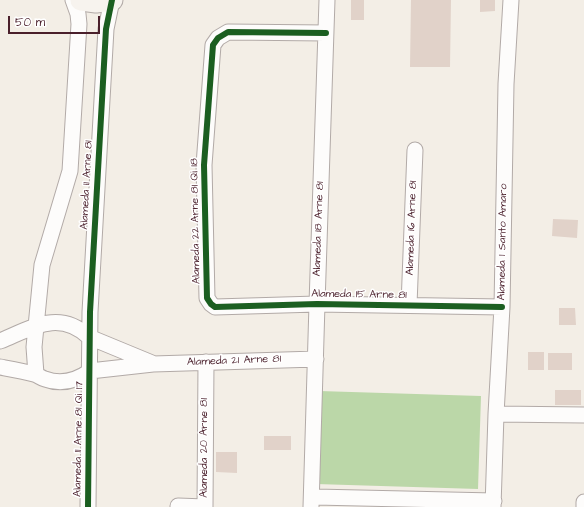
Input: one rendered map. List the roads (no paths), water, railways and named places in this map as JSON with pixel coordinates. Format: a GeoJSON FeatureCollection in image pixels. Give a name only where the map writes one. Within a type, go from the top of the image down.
{"type":"FeatureCollection","features":[{"type":"Feature","properties":{"kind":"main road"},"geometry":{"type":"LineString","coordinates":[[81,0],[96,2],[112,0]]}},
{"type":"Feature","properties":{"kind":"street"},"geometry":{"type":"LineString","coordinates":[[36,374],[34,347],[42,265],[70,171],[79,24],[78,14],[73,0]]}},
{"type":"Feature","properties":{"kind":"street","name":"Alameda 11 Arne 81"},"geometry":{"type":"LineString","coordinates":[[90,371],[90,312],[106,29],[112,0]]}},
{"type":"Feature","properties":{"kind":"street","name":"Alameda 18 Arne 81"},"geometry":{"type":"LineString","coordinates":[[313,502],[317,304],[328,0]]}},
{"type":"Feature","properties":{"kind":"street","name":"Alameda 1 Santo Amaro"},"geometry":{"type":"LineString","coordinates":[[493,504],[502,307],[506,84],[511,0]]}},
{"type":"Feature","properties":{"kind":"street","name":"Alameda 22 Arne 81 Qi 18"},"geometry":{"type":"LineString","coordinates":[[215,307],[207,298],[204,165],[213,45],[218,38],[228,32],[326,33]]}},
{"type":"Feature","properties":{"kind":"street","name":"Alameda 16 Arne 81"},"geometry":{"type":"LineString","coordinates":[[409,306],[415,150]]}},
{"type":"Feature","properties":{"kind":"street","name":"Alameda 15 Arne 81"},"geometry":{"type":"LineString","coordinates":[[215,307],[317,304],[502,307]]}},
{"type":"Feature","properties":{"kind":"street"},"geometry":{"type":"LineString","coordinates":[[0,341],[48,323],[60,322],[76,327],[89,337],[153,364]]}},
{"type":"Feature","properties":{"kind":"street","name":"Alameda 21 Arne 81"},"geometry":{"type":"LineString","coordinates":[[90,371],[153,364],[316,359]]}},
{"type":"Feature","properties":{"kind":"street","name":"Alameda 20 Arne 81"},"geometry":{"type":"LineString","coordinates":[[178,506],[205,507],[206,362]]}},
{"type":"Feature","properties":{"kind":"street"},"geometry":{"type":"LineString","coordinates":[[0,367],[36,374],[48,380],[60,382],[76,379],[90,371]]}},
{"type":"Feature","properties":{"kind":"street","name":"Alameda 11 Arne 81 Qi 17"},"geometry":{"type":"LineString","coordinates":[[88,507],[90,371]]}},
{"type":"Feature","properties":{"kind":"street"},"geometry":{"type":"LineString","coordinates":[[496,414],[584,415]]}},
{"type":"Feature","properties":{"kind":"street"},"geometry":{"type":"LineString","coordinates":[[313,502],[493,504]]}},
{"type":"Feature","properties":{"kind":"street"},"geometry":{"type":"LineString","coordinates":[[584,502],[584,507]]}}]}
